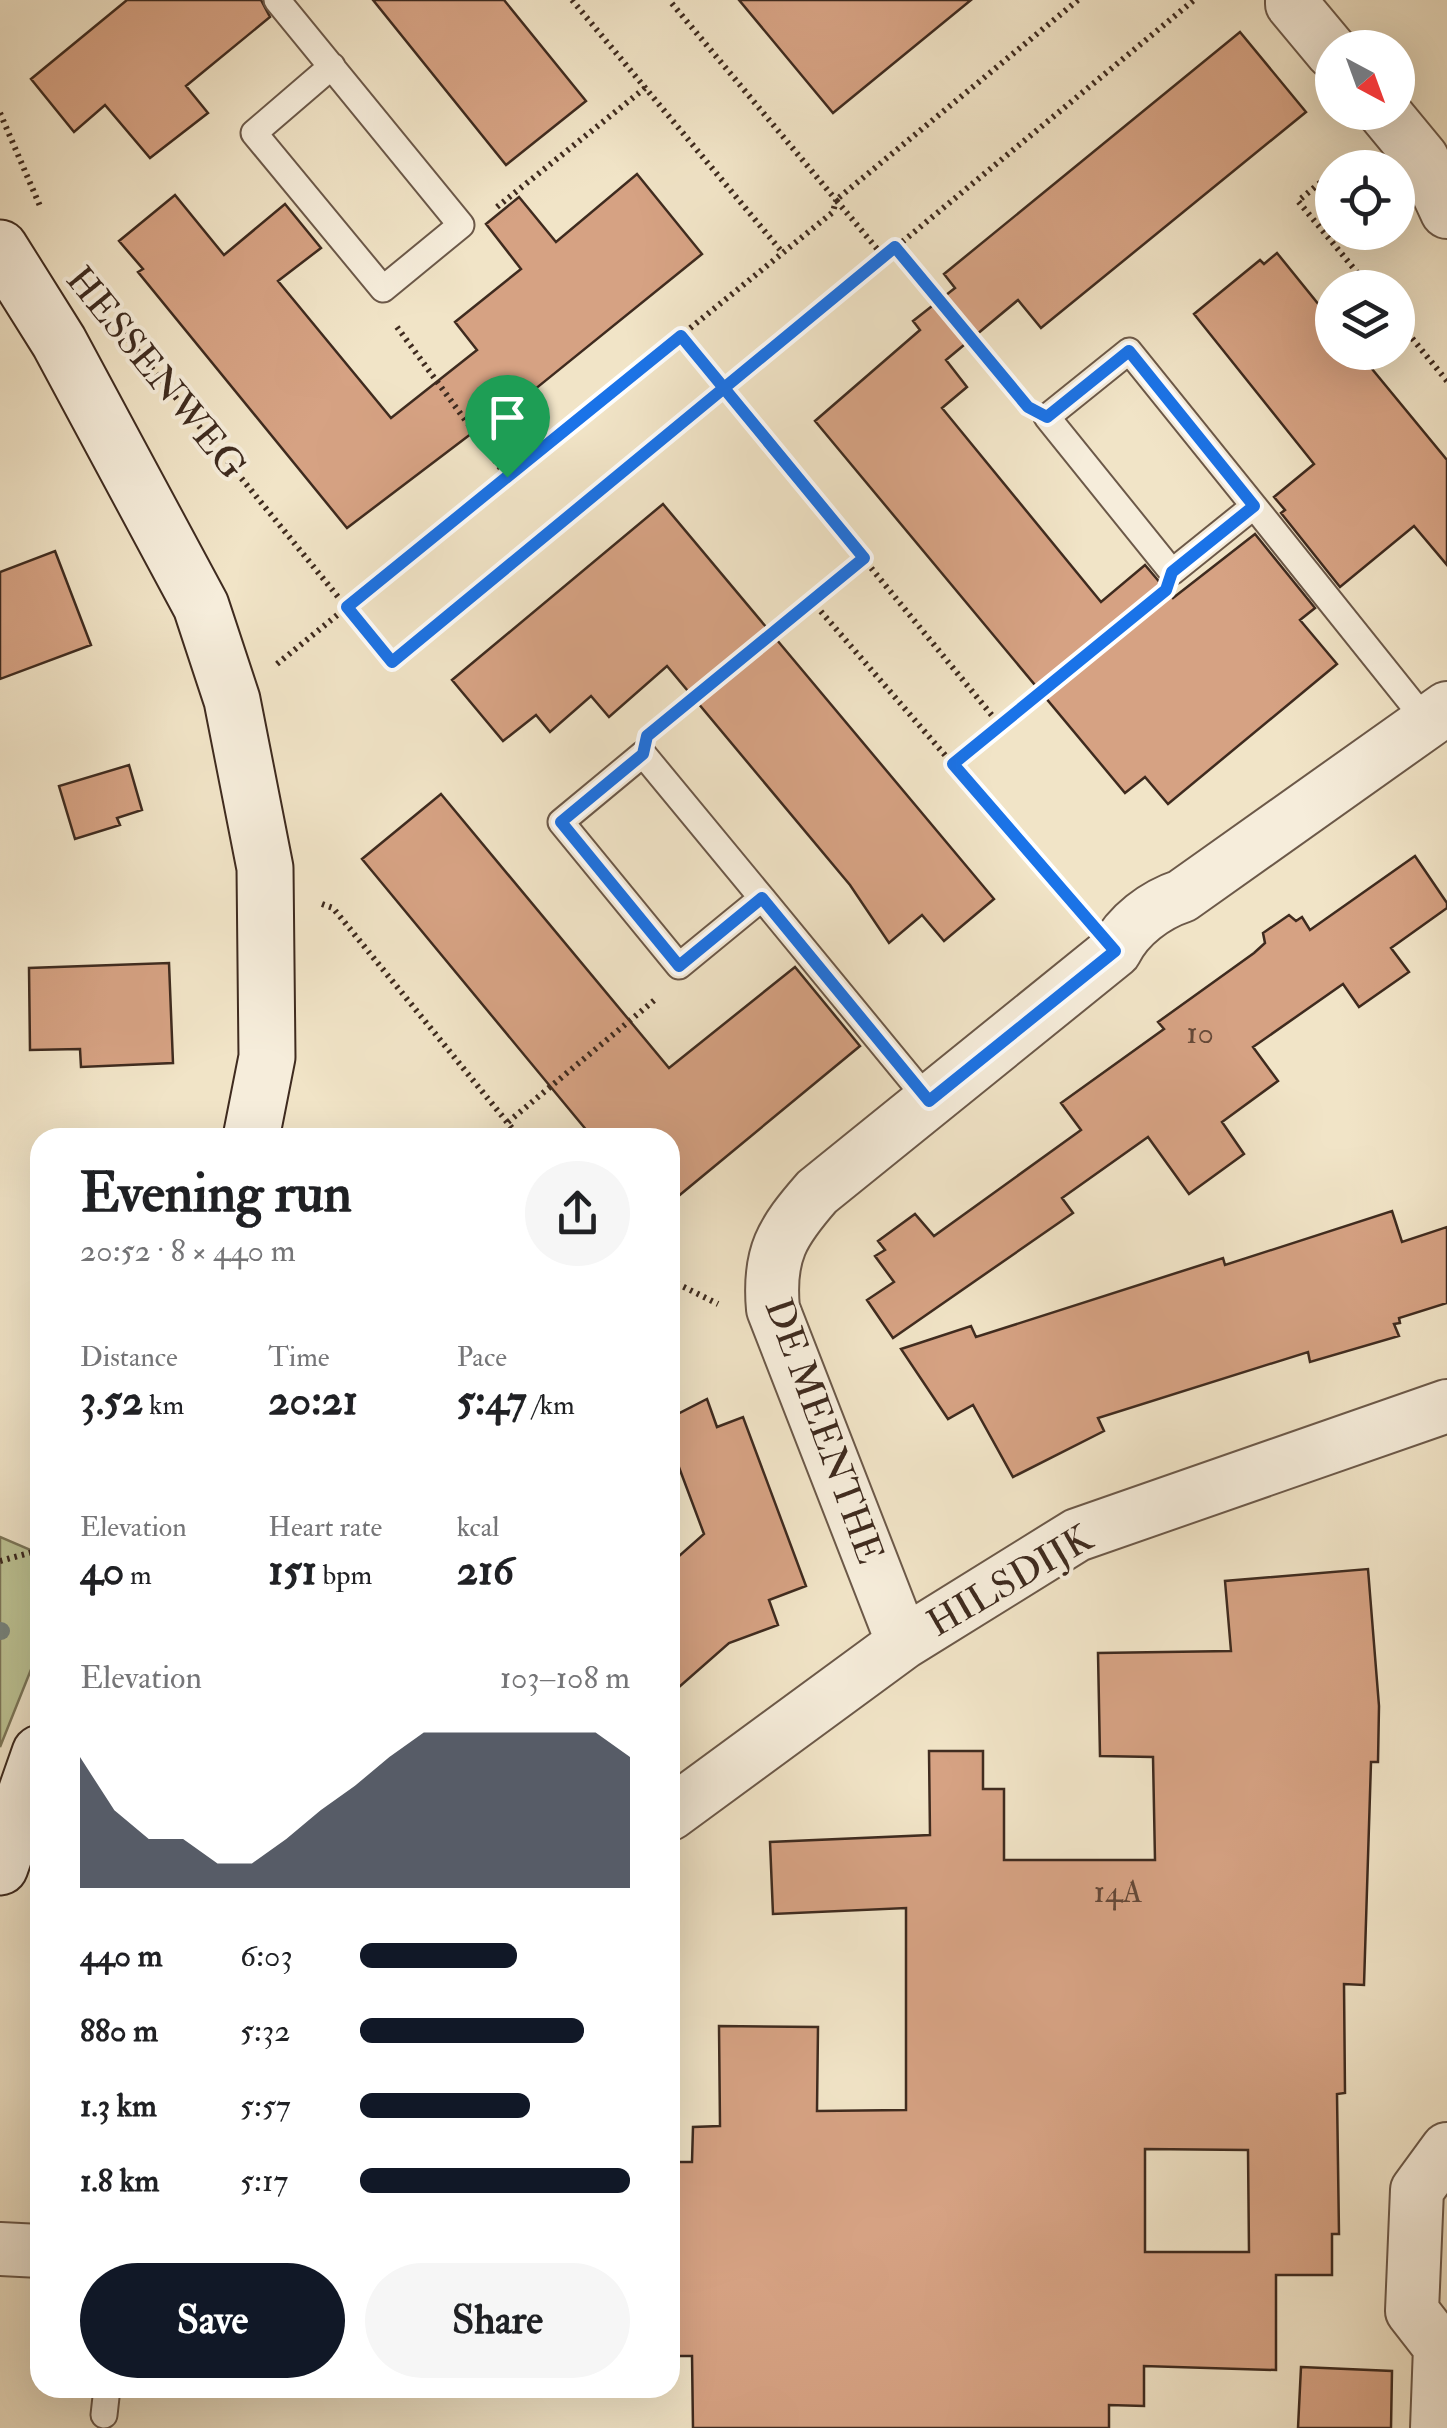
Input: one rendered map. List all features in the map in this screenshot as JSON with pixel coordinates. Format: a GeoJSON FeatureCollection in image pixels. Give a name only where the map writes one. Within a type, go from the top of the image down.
{"type":"FeatureCollection","features":[{"type":"Feature","properties":{"kind":"main road","name":"HESSENWEG"},"geometry":{"type":"LineString","coordinates":[[0,248],[59,342],[201,606],[232,700],[266,881],[267,1057],[253,1128]]}},
{"type":"Feature","properties":{"kind":"main road"},"geometry":{"type":"LineString","coordinates":[[0,1867],[30,1782]]}},
{"type":"Feature","properties":{"kind":"street"},"geometry":{"type":"LineString","coordinates":[[1292,0],[1315,32]]}},
{"type":"Feature","properties":{"kind":"street"},"geometry":{"type":"LineString","coordinates":[[1399,130],[1422,158],[1447,212]]}},
{"type":"Feature","properties":{"kind":"street","name":"DE MEENTHE"},"geometry":{"type":"LineString","coordinates":[[903,1643],[780,1330],[771,1288],[776,1246],[817,1192],[1115,951],[1124,934],[1164,902],[1182,896],[1437,715]]}},
{"type":"Feature","properties":{"kind":"street","name":"HILSDIJK"},"geometry":{"type":"LineString","coordinates":[[680,1807],[903,1643],[1077,1535],[1447,1406]]}},
{"type":"Feature","properties":{"kind":"street"},"geometry":{"type":"LineString","coordinates":[[1438,2428],[1440,2347],[1412,2311],[1417,2190],[1447,2149]]}},
{"type":"Feature","properties":{"kind":"street"},"geometry":{"type":"LineString","coordinates":[[0,2249],[30,2250]]}},
{"type":"Feature","properties":{"kind":"lane"},"geometry":{"type":"LineString","coordinates":[[277,0],[332,66],[461,225],[383,289],[254,133],[332,66]]}},
{"type":"Feature","properties":{"kind":"lane"},"geometry":{"type":"LineString","coordinates":[[1254,506],[1172,572],[1047,417],[1129,351],[1254,506],[1437,715]]}},
{"type":"Feature","properties":{"kind":"lane"},"geometry":{"type":"LineString","coordinates":[[762,898],[679,966],[561,822],[643,754],[762,898],[929,1101]]}},
{"type":"Feature","properties":{"kind":"lane"},"geometry":{"type":"LineString","coordinates":[[104,2416],[106,2398]]}},
{"type":"Feature","properties":{"kind":"path"},"geometry":{"type":"LineString","coordinates":[[572,0],[782,253]]}},
{"type":"Feature","properties":{"kind":"path"},"geometry":{"type":"LineString","coordinates":[[669,0],[884,256],[1194,0]]}},
{"type":"Feature","properties":{"kind":"path"},"geometry":{"type":"LineString","coordinates":[[232,700],[832,212],[836,200],[1078,0]]}},
{"type":"Feature","properties":{"kind":"path"},"geometry":{"type":"LineString","coordinates":[[461,225],[482,220],[645,88]]}},
{"type":"Feature","properties":{"kind":"path","name":"HESSENWEG"},"geometry":{"type":"LineString","coordinates":[[0,116],[47,223]]}},
{"type":"Feature","properties":{"kind":"path"},"geometry":{"type":"LineString","coordinates":[[1315,187],[1298,201],[1315,222]]}},
{"type":"Feature","properties":{"kind":"path"},"geometry":{"type":"LineString","coordinates":[[895,247],[1028,407],[1047,417]]}},
{"type":"Feature","properties":{"kind":"path"},"geometry":{"type":"LineString","coordinates":[[1339,250],[1355,270]]}},
{"type":"Feature","properties":{"kind":"path","name":"HESSENWEG"},"geometry":{"type":"LineString","coordinates":[[112,319],[392,662],[884,256]]}},
{"type":"Feature","properties":{"kind":"path"},"geometry":{"type":"LineString","coordinates":[[383,289],[385,311],[507,477]]}},
{"type":"Feature","properties":{"kind":"path"},"geometry":{"type":"LineString","coordinates":[[681,336],[1000,724]]}},
{"type":"Feature","properties":{"kind":"path"},"geometry":{"type":"LineString","coordinates":[[1415,342],[1447,381]]}},
{"type":"Feature","properties":{"kind":"path"},"geometry":{"type":"LineString","coordinates":[[643,754],[647,736],[864,558]]}},
{"type":"Feature","properties":{"kind":"path"},"geometry":{"type":"LineString","coordinates":[[953,764],[1166,590],[1172,572]]}},
{"type":"Feature","properties":{"kind":"path"},"geometry":{"type":"LineString","coordinates":[[811,600],[1115,951]]}},
{"type":"Feature","properties":{"kind":"path"},"geometry":{"type":"LineString","coordinates":[[266,881],[332,908],[512,1128]]}},
{"type":"Feature","properties":{"kind":"path"},"geometry":{"type":"LineString","coordinates":[[508,1122],[677,981],[679,966]]}},
{"type":"Feature","properties":{"kind":"path"},"geometry":{"type":"LineString","coordinates":[[0,1561],[30,1553]]}},
{"type":"Feature","properties":{"kind":"green space"},"geometry":{"type":"Polygon","coordinates":[[[0,1537],[30,1550],[30,1672],[0,1747],[0,1537]]]}},
{"type":"Feature","properties":{"kind":"building"},"geometry":{"type":"Polygon","coordinates":[[[127,0],[261,0],[270,17],[186,86],[208,113],[150,158],[105,105],[74,132],[31,79],[127,0]]]}},
{"type":"Feature","properties":{"kind":"building"},"geometry":{"type":"Polygon","coordinates":[[[373,0],[504,0],[586,101],[506,165],[373,0]]]}},
{"type":"Feature","properties":{"kind":"building"},"geometry":{"type":"Polygon","coordinates":[[[739,0],[971,0],[833,113],[739,0]]]}},
{"type":"Feature","properties":{"kind":"building"},"geometry":{"type":"Polygon","coordinates":[[[1240,32],[1306,112],[1041,328],[1018,300],[946,360],[967,387],[942,408],[1101,602],[1145,565],[1173,598],[1255,534],[1315,608],[1300,620],[1337,664],[1168,804],[1145,777],[1125,793],[815,421],[920,330],[913,321],[955,288],[944,274],[1240,32]]]}},
{"type":"Feature","properties":{"kind":"building"},"geometry":{"type":"Polygon","coordinates":[[[637,174],[702,254],[487,428],[484,424],[347,528],[138,272],[143,269],[119,241],[175,195],[224,255],[285,204],[321,248],[278,281],[391,418],[477,350],[455,322],[521,269],[486,224],[519,197],[556,242],[637,174]]]}},
{"type":"Feature","properties":{"kind":"building"},"geometry":{"type":"Polygon","coordinates":[[[1277,253],[1315,300],[1315,370],[1373,370],[1447,460],[1447,565],[1414,526],[1340,587],[1281,513],[1285,510],[1274,497],[1314,464],[1194,314],[1260,260],[1264,264],[1277,253]]]}},
{"type":"Feature","properties":{"kind":"building"},"geometry":{"type":"Polygon","coordinates":[[[663,504],[994,899],[944,941],[922,915],[889,943],[850,885],[667,666],[609,717],[591,696],[550,732],[536,715],[503,741],[452,680],[663,504]]]}},
{"type":"Feature","properties":{"kind":"building"},"geometry":{"type":"Polygon","coordinates":[[[55,551],[91,645],[0,679],[0,572],[55,551]]]}},
{"type":"Feature","properties":{"kind":"building"},"geometry":{"type":"Polygon","coordinates":[[[129,765],[142,810],[117,818],[120,825],[75,839],[59,786],[129,765]]]}},
{"type":"Feature","properties":{"kind":"building"},"geometry":{"type":"Polygon","coordinates":[[[441,794],[669,1068],[795,967],[860,1046],[680,1195],[680,1128],[585,1128],[362,859],[441,794]]]}},
{"type":"Feature","properties":{"kind":"building"},"geometry":{"type":"Polygon","coordinates":[[[1415,856],[1447,908],[1391,948],[1409,972],[1359,1007],[1343,984],[1253,1047],[1278,1081],[1222,1122],[1244,1154],[1189,1194],[1148,1137],[1062,1198],[1073,1213],[893,1338],[867,1300],[894,1282],[875,1256],[885,1250],[878,1241],[915,1214],[934,1236],[1081,1130],[1061,1103],[1164,1029],[1158,1022],[1254,953],[1265,943],[1263,933],[1289,915],[1296,921],[1302,917],[1310,930],[1415,856]]]}},
{"type":"Feature","properties":{"kind":"building"},"geometry":{"type":"Polygon","coordinates":[[[169,963],[173,1063],[81,1067],[80,1049],[30,1050],[29,968],[169,963]]]}},
{"type":"Feature","properties":{"kind":"building"},"geometry":{"type":"Polygon","coordinates":[[[1392,1211],[1402,1242],[1447,1227],[1447,1303],[1399,1318],[1400,1323],[1394,1324],[1399,1336],[1310,1362],[1308,1352],[1098,1418],[1104,1431],[1013,1477],[973,1405],[948,1419],[901,1349],[971,1326],[976,1337],[1223,1258],[1225,1265],[1392,1211]]]}},
{"type":"Feature","properties":{"kind":"building"},"geometry":{"type":"Polygon","coordinates":[[[707,1399],[717,1427],[743,1417],[806,1586],[769,1600],[778,1625],[729,1643],[680,1686],[680,1555],[704,1534],[680,1470],[680,1413],[707,1399]]]}},
{"type":"Feature","properties":{"kind":"building"},"geometry":{"type":"Polygon","coordinates":[[[1368,1569],[1379,1706],[1378,1762],[1371,1762],[1364,1985],[1344,1984],[1345,2093],[1337,2094],[1339,2234],[1332,2234],[1332,2275],[1276,2275],[1276,2370],[1144,2366],[1144,2406],[1109,2405],[1109,2428],[693,2428],[692,2356],[680,2356],[680,2162],[692,2162],[693,2127],[720,2126],[719,2026],[818,2027],[817,2111],[906,2110],[906,1908],[773,1914],[770,1842],[930,1835],[929,1751],[983,1751],[983,1789],[1004,1789],[1004,1860],[1155,1860],[1153,1757],[1100,1756],[1098,1653],[1231,1651],[1225,1581],[1368,1569]],[[1145,2149],[1145,2252],[1249,2252],[1248,2150],[1145,2149]]]}},
{"type":"Feature","properties":{"kind":"building"},"geometry":{"type":"Polygon","coordinates":[[[1301,2367],[1392,2371],[1391,2428],[1298,2428],[1301,2367]]]}},
{"type":"Feature","properties":{"kind":"route"},"geometry":{"type":"LineString","coordinates":[[507,477],[347,607],[392,662],[724,388],[895,247],[1028,407],[1047,417],[1129,351],[1254,506],[1172,572],[1166,590],[953,764],[1115,951],[929,1101],[762,898],[679,966],[561,822],[643,754],[647,736],[864,558],[724,388],[681,336],[507,477]]}}]}
